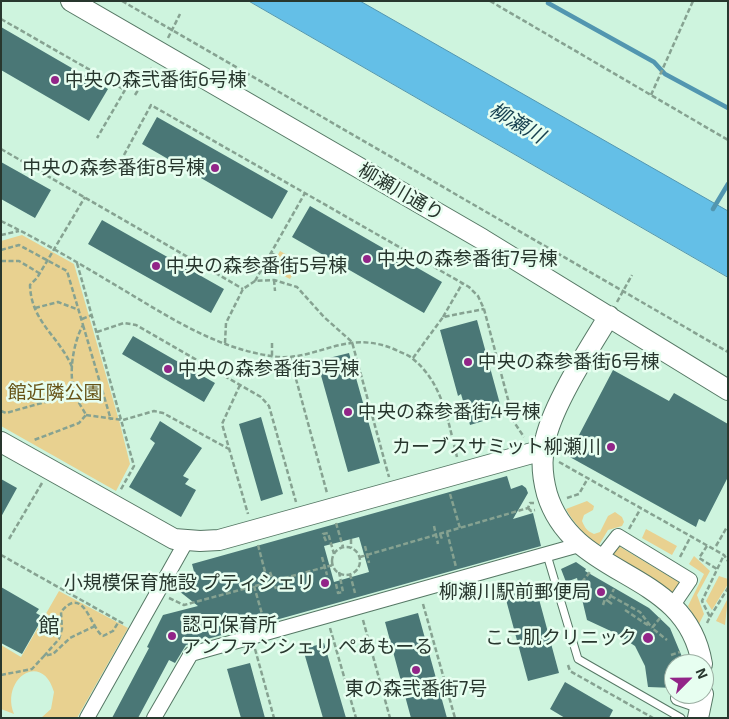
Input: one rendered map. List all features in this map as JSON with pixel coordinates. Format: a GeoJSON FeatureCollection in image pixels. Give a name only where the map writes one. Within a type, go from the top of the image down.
{"type":"FeatureCollection","features":[{"type":"Feature","properties":{"kind":"street","name":"柳瀬川通り"},"geometry":{"type":"LineString","coordinates":[[71,1],[611,312],[728,390]]}},
{"type":"Feature","properties":{"kind":"street"},"geometry":{"type":"LineString","coordinates":[[611,312],[555,413],[544,483],[550,503],[564,528],[579,545],[597,563],[655,591],[666,612],[689,627],[698,654]]}},
{"type":"Feature","properties":{"kind":"street"},"geometry":{"type":"LineString","coordinates":[[1,442],[168,536],[187,540],[219,540],[549,455]]}},
{"type":"Feature","properties":{"kind":"street"},"geometry":{"type":"LineString","coordinates":[[597,563],[618,536],[690,580],[666,612]]}},
{"type":"Feature","properties":{"kind":"street"},"geometry":{"type":"LineString","coordinates":[[87,718],[187,540]]}},
{"type":"Feature","properties":{"kind":"street"},"geometry":{"type":"LineString","coordinates":[[154,718],[191,654],[579,545]]}},
{"type":"Feature","properties":{"kind":"lane"},"geometry":{"type":"LineString","coordinates":[[547,555],[578,659],[681,718]]}},
{"type":"Feature","properties":{"kind":"path"},"geometry":{"type":"LineString","coordinates":[[122,1],[728,352]]}},
{"type":"Feature","properties":{"kind":"path"},"geometry":{"type":"LineString","coordinates":[[490,1],[728,140]]}},
{"type":"Feature","properties":{"kind":"path"},"geometry":{"type":"LineString","coordinates":[[651,95],[693,1]]}},
{"type":"Feature","properties":{"kind":"path"},"geometry":{"type":"LineString","coordinates":[[172,30],[180,14]]}},
{"type":"Feature","properties":{"kind":"path"},"geometry":{"type":"LineString","coordinates":[[1,18],[126,90],[96,138]]}},
{"type":"Feature","properties":{"kind":"path"},"geometry":{"type":"LineString","coordinates":[[135,95],[156,62]]}},
{"type":"Feature","properties":{"kind":"path"},"geometry":{"type":"LineString","coordinates":[[124,155],[151,105],[462,283],[478,296],[484,309],[514,422],[525,437]]}},
{"type":"Feature","properties":{"kind":"path"},"geometry":{"type":"LineString","coordinates":[[1,149],[243,289]]}},
{"type":"Feature","properties":{"kind":"path"},"geometry":{"type":"LineString","coordinates":[[225,343],[226,322],[243,289],[255,281],[305,193]]}},
{"type":"Feature","properties":{"kind":"path"},"geometry":{"type":"LineString","coordinates":[[73,369],[61,347],[41,325],[30,296],[30,285],[85,197]]}},
{"type":"Feature","properties":{"kind":"path"},"geometry":{"type":"LineString","coordinates":[[1,221],[54,248],[188,329],[225,343],[272,357],[290,357],[352,342],[383,345],[413,358],[434,381],[442,401],[458,462]]}},
{"type":"Feature","properties":{"kind":"path"},"geometry":{"type":"LineString","coordinates":[[1,235],[20,230]]}},
{"type":"Feature","properties":{"kind":"path"},"geometry":{"type":"LineString","coordinates":[[1,250],[19,245],[67,271],[111,420]]}},
{"type":"Feature","properties":{"kind":"path"},"geometry":{"type":"LineString","coordinates":[[271,253],[277,256]]}},
{"type":"Feature","properties":{"kind":"path"},"geometry":{"type":"LineString","coordinates":[[1,260],[19,261],[39,273]]}},
{"type":"Feature","properties":{"kind":"path"},"geometry":{"type":"LineString","coordinates":[[76,262],[123,420],[134,466],[118,495]]}},
{"type":"Feature","properties":{"kind":"path"},"geometry":{"type":"LineString","coordinates":[[611,312],[632,275]]}},
{"type":"Feature","properties":{"kind":"path"},"geometry":{"type":"LineString","coordinates":[[284,281],[286,277]]}},
{"type":"Feature","properties":{"kind":"path"},"geometry":{"type":"LineString","coordinates":[[274,280],[275,290]]}},
{"type":"Feature","properties":{"kind":"path"},"geometry":{"type":"LineString","coordinates":[[255,281],[284,281],[297,287],[324,317],[352,342],[390,480]]}},
{"type":"Feature","properties":{"kind":"path"},"geometry":{"type":"LineString","coordinates":[[413,358],[443,317],[462,283]]}},
{"type":"Feature","properties":{"kind":"path"},"geometry":{"type":"LineString","coordinates":[[35,308],[58,302],[79,310]]}},
{"type":"Feature","properties":{"kind":"path"},"geometry":{"type":"LineString","coordinates":[[443,317],[484,309]]}},
{"type":"Feature","properties":{"kind":"path"},"geometry":{"type":"LineString","coordinates":[[81,319],[92,316]]}},
{"type":"Feature","properties":{"kind":"path"},"geometry":{"type":"LineString","coordinates":[[97,332],[124,323],[136,325],[261,397],[269,406],[297,506]]}},
{"type":"Feature","properties":{"kind":"path"},"geometry":{"type":"LineString","coordinates":[[83,325],[77,336],[73,369],[74,394],[86,415],[111,420],[123,420],[154,411],[163,413],[229,449]]}},
{"type":"Feature","properties":{"kind":"path"},"geometry":{"type":"LineString","coordinates":[[272,343],[272,357]]}},
{"type":"Feature","properties":{"kind":"path"},"geometry":{"type":"LineString","coordinates":[[290,357],[328,497]]}},
{"type":"Feature","properties":{"kind":"path"},"geometry":{"type":"LineString","coordinates":[[240,385],[222,424],[249,520]]}},
{"type":"Feature","properties":{"kind":"path"},"geometry":{"type":"LineString","coordinates":[[1,411],[6,413],[74,394]]}},
{"type":"Feature","properties":{"kind":"path"},"geometry":{"type":"LineString","coordinates":[[30,445],[33,440],[79,423],[86,415]]}},
{"type":"Feature","properties":{"kind":"path"},"geometry":{"type":"LineString","coordinates":[[549,455],[724,555],[728,560]]}},
{"type":"Feature","properties":{"kind":"path"},"geometry":{"type":"LineString","coordinates":[[563,500],[579,494],[588,478]]}},
{"type":"Feature","properties":{"kind":"path"},"geometry":{"type":"LineString","coordinates":[[9,539],[44,480]]}},
{"type":"Feature","properties":{"kind":"path"},"geometry":{"type":"LineString","coordinates":[[449,488],[450,498],[460,528]]}},
{"type":"Feature","properties":{"kind":"path"},"geometry":{"type":"LineString","coordinates":[[360,557],[528,508]]}},
{"type":"Feature","properties":{"kind":"path"},"geometry":{"type":"LineString","coordinates":[[628,532],[641,508]]}},
{"type":"Feature","properties":{"kind":"path"},"geometry":{"type":"LineString","coordinates":[[335,520],[343,547]]}},
{"type":"Feature","properties":{"kind":"path"},"geometry":{"type":"LineString","coordinates":[[434,526],[438,544]]}},
{"type":"Feature","properties":{"kind":"path"},"geometry":{"type":"LineString","coordinates":[[448,527],[460,579]]}},
{"type":"Feature","properties":{"kind":"path"},"geometry":{"type":"LineString","coordinates":[[716,546],[727,527]]}},
{"type":"Feature","properties":{"kind":"path"},"geometry":{"type":"LineString","coordinates":[[326,541],[323,534],[328,533],[334,554],[333,565],[339,572],[343,592],[338,593],[336,584]]}},
{"type":"Feature","properties":{"kind":"path"},"geometry":{"type":"LineString","coordinates":[[440,534],[442,539]]}},
{"type":"Feature","properties":{"kind":"path"},"geometry":{"type":"LineString","coordinates":[[678,560],[691,536]]}},
{"type":"Feature","properties":{"kind":"path"},"geometry":{"type":"LineString","coordinates":[[351,539],[351,548]]}},
{"type":"Feature","properties":{"kind":"path"},"geometry":{"type":"LineString","coordinates":[[256,541],[268,583]]}},
{"type":"Feature","properties":{"kind":"path"},"geometry":{"type":"LineString","coordinates":[[388,544],[390,548]]}},
{"type":"Feature","properties":{"kind":"path"},"geometry":{"type":"LineString","coordinates":[[365,546],[369,563]]}},
{"type":"Feature","properties":{"kind":"path"},"geometry":{"type":"LineString","coordinates":[[706,546],[699,558],[717,570]]}},
{"type":"Feature","properties":{"kind":"path"},"geometry":{"type":"LineString","coordinates":[[334,554],[343,547],[351,548],[360,557]]}},
{"type":"Feature","properties":{"kind":"path"},"geometry":{"type":"LineString","coordinates":[[1,555],[130,627]]}},
{"type":"Feature","properties":{"kind":"path"},"geometry":{"type":"LineString","coordinates":[[710,617],[702,601],[724,555]]}},
{"type":"Feature","properties":{"kind":"path"},"geometry":{"type":"LineString","coordinates":[[322,557],[327,575]]}},
{"type":"Feature","properties":{"kind":"path"},"geometry":{"type":"LineString","coordinates":[[359,574],[357,570],[360,557]]}},
{"type":"Feature","properties":{"kind":"path"},"geometry":{"type":"LineString","coordinates":[[576,585],[582,582],[597,563]]}},
{"type":"Feature","properties":{"kind":"path"},"geometry":{"type":"LineString","coordinates":[[166,596],[184,605],[333,565]]}},
{"type":"Feature","properties":{"kind":"path"},"geometry":{"type":"LineString","coordinates":[[339,572],[350,574],[357,570]]}},
{"type":"Feature","properties":{"kind":"path"},"geometry":{"type":"LineString","coordinates":[[270,572],[276,589]]}},
{"type":"Feature","properties":{"kind":"path"},"geometry":{"type":"LineString","coordinates":[[350,574],[390,718]]}},
{"type":"Feature","properties":{"kind":"path"},"geometry":{"type":"LineString","coordinates":[[254,586],[267,633]]}},
{"type":"Feature","properties":{"kind":"path"},"geometry":{"type":"LineString","coordinates":[[703,629],[728,588]]}},
{"type":"Feature","properties":{"kind":"path"},"geometry":{"type":"LineString","coordinates":[[603,605],[606,599],[608,601],[614,589]]}},
{"type":"Feature","properties":{"kind":"path"},"geometry":{"type":"LineString","coordinates":[[611,596],[640,612],[652,628]]}},
{"type":"Feature","properties":{"kind":"path"},"geometry":{"type":"LineString","coordinates":[[422,600],[455,718]]}},
{"type":"Feature","properties":{"kind":"path"},"geometry":{"type":"LineString","coordinates":[[608,601],[612,604]]}},
{"type":"Feature","properties":{"kind":"path"},"geometry":{"type":"LineString","coordinates":[[1,675],[32,669],[59,639],[62,629],[61,612],[65,606],[75,604],[84,607],[99,634],[103,636],[113,631],[119,621]]}},
{"type":"Feature","properties":{"kind":"path"},"geometry":{"type":"LineString","coordinates":[[625,610],[666,640]]}},
{"type":"Feature","properties":{"kind":"path"},"geometry":{"type":"LineString","coordinates":[[652,628],[666,612]]}},
{"type":"Feature","properties":{"kind":"path"},"geometry":{"type":"LineString","coordinates":[[44,656],[53,654],[70,638],[95,626]]}},
{"type":"Feature","properties":{"kind":"path"},"geometry":{"type":"LineString","coordinates":[[330,626],[356,718]]}},
{"type":"Feature","properties":{"kind":"path"},"geometry":{"type":"LineString","coordinates":[[254,646],[274,718]]}},
{"type":"Feature","properties":{"kind":"path"},"geometry":{"type":"LineString","coordinates":[[674,654],[680,652]]}},
{"type":"Feature","properties":{"kind":"green space","name":"館近隣公園"},"geometry":{"type":"Polygon","coordinates":[[[22,235],[74,264],[130,464],[116,491],[1,426],[1,241],[22,235]]]}},
{"type":"Feature","properties":{"kind":"green space"},"geometry":{"type":"Polygon","coordinates":[[[280,251],[300,262],[290,279],[270,269],[280,251]]]}},
{"type":"Feature","properties":{"kind":"green space"},"geometry":{"type":"Polygon","coordinates":[[[587,501],[594,506],[593,510],[584,515],[582,521],[586,529],[592,533],[600,532],[608,516],[615,512],[622,517],[624,522],[622,526],[608,530],[599,545],[580,529],[566,509],[587,501]]]}},
{"type":"Feature","properties":{"kind":"green space"},"geometry":{"type":"Polygon","coordinates":[[[646,529],[677,546],[672,555],[642,538],[646,529]]]}},
{"type":"Feature","properties":{"kind":"green space"},"geometry":{"type":"Polygon","coordinates":[[[617,545],[682,584],[676,596],[611,556],[617,545]]]}},
{"type":"Feature","properties":{"kind":"green space"},"geometry":{"type":"Polygon","coordinates":[[[694,556],[710,571],[697,595],[704,614],[699,624],[688,606],[704,574],[689,564],[694,556]]]}},
{"type":"Feature","properties":{"kind":"green space"},"geometry":{"type":"Polygon","coordinates":[[[719,576],[728,579],[728,584],[712,610],[706,601],[719,576]]]}},
{"type":"Feature","properties":{"kind":"green space"},"geometry":{"type":"Polygon","coordinates":[[[59,591],[128,628],[77,718],[41,718],[51,709],[54,692],[48,679],[41,673],[32,671],[24,674],[17,681],[13,690],[11,701],[14,714],[1,709],[1,645],[21,657],[59,591]]]}},
{"type":"Feature","properties":{"kind":"green space"},"geometry":{"type":"Polygon","coordinates":[[[728,598],[725,625],[716,621],[728,598]]]}},
{"type":"Feature","properties":{"kind":"water","name":"柳瀬川"},"geometry":{"type":"Polygon","coordinates":[[[249,1],[360,1],[728,211],[728,277],[249,1]]]}},
{"type":"Feature","properties":{"kind":"building","name":"中央の森弐番街6号棟"},"geometry":{"type":"Polygon","coordinates":[[[1,27],[108,89],[89,121],[1,70],[1,27]]]}},
{"type":"Feature","properties":{"kind":"building","name":"中央の森参番街8号棟"},"geometry":{"type":"Polygon","coordinates":[[[157,117],[288,191],[272,219],[142,144],[157,117]]]}},
{"type":"Feature","properties":{"kind":"building"},"geometry":{"type":"Polygon","coordinates":[[[1,162],[51,190],[35,218],[1,199],[1,162]]]}},
{"type":"Feature","properties":{"kind":"building","name":"中央の森参番街7号棟"},"geometry":{"type":"Polygon","coordinates":[[[310,206],[442,282],[424,313],[292,237],[310,206]]]}},
{"type":"Feature","properties":{"kind":"building","name":"中央の森参番街5号棟"},"geometry":{"type":"Polygon","coordinates":[[[102,220],[224,289],[211,313],[88,244],[102,220]]]}},
{"type":"Feature","properties":{"kind":"building","name":"中央の森参番街6号棟"},"geometry":{"type":"Polygon","coordinates":[[[477,320],[503,415],[470,425],[461,394],[458,396],[440,330],[477,320]]]}},
{"type":"Feature","properties":{"kind":"building","name":"中央の森参番街3号棟"},"geometry":{"type":"Polygon","coordinates":[[[133,336],[215,383],[204,402],[122,354],[133,336]]]}},
{"type":"Feature","properties":{"kind":"building","name":"中央の森参番街4号棟"},"geometry":{"type":"Polygon","coordinates":[[[349,353],[380,463],[348,472],[317,361],[349,353]]]}},
{"type":"Feature","properties":{"kind":"building"},"geometry":{"type":"Polygon","coordinates":[[[613,370],[669,401],[674,393],[728,424],[728,477],[705,522],[699,519],[696,527],[568,456],[613,370]]]}},
{"type":"Feature","properties":{"kind":"building"},"geometry":{"type":"Polygon","coordinates":[[[261,417],[283,494],[261,501],[239,424],[261,417]]]}},
{"type":"Feature","properties":{"kind":"building"},"geometry":{"type":"Polygon","coordinates":[[[160,421],[202,448],[183,476],[189,479],[185,484],[196,490],[181,517],[129,487],[155,443],[150,439],[160,421]]]}},
{"type":"Feature","properties":{"kind":"building"},"geometry":{"type":"Polygon","coordinates":[[[507,476],[511,489],[522,485],[528,493],[513,519],[533,513],[541,546],[186,645],[175,663],[169,660],[138,718],[112,718],[149,648],[147,647],[163,615],[198,606],[179,591],[178,586],[184,579],[196,579],[192,564],[507,476]],[[359,537],[324,546],[334,582],[369,572],[359,537]]]}},
{"type":"Feature","properties":{"kind":"building"},"geometry":{"type":"Polygon","coordinates":[[[1,479],[17,488],[1,517],[1,479]]]}},
{"type":"Feature","properties":{"kind":"building"},"geometry":{"type":"Polygon","coordinates":[[[576,562],[586,569],[585,571],[649,608],[670,628],[681,654],[664,654],[664,688],[648,687],[645,666],[635,646],[615,633],[587,620],[577,578],[566,582],[561,569],[576,562]]]}},
{"type":"Feature","properties":{"kind":"building"},"geometry":{"type":"Polygon","coordinates":[[[1,587],[39,609],[36,613],[43,617],[22,654],[1,643],[1,587]]]}},
{"type":"Feature","properties":{"kind":"building"},"geometry":{"type":"Polygon","coordinates":[[[536,588],[559,673],[528,681],[505,596],[536,588]]]}},
{"type":"Feature","properties":{"kind":"building","name":"東の森弐番街7号"},"geometry":{"type":"Polygon","coordinates":[[[418,613],[447,718],[411,718],[385,622],[418,613]]]}},
{"type":"Feature","properties":{"kind":"building"},"geometry":{"type":"Polygon","coordinates":[[[324,643],[346,718],[323,718],[303,649],[324,643]]]}},
{"type":"Feature","properties":{"kind":"building"},"geometry":{"type":"Polygon","coordinates":[[[250,663],[265,718],[241,718],[227,669],[250,663]]]}},
{"type":"Feature","properties":{"kind":"building"},"geometry":{"type":"Polygon","coordinates":[[[565,682],[613,710],[609,718],[565,718],[550,709],[565,682]]]}},
{"type":"Feature","properties":{"kind":"waterway"},"geometry":{"type":"LineString","coordinates":[[549,1],[548,3],[654,62],[665,74],[728,108]]}},
{"type":"Feature","properties":{"kind":"waterway"},"geometry":{"type":"LineString","coordinates":[[713,209],[728,184]]}},
{"type":"Feature","properties":{"kind":"place","name":"中央の森弐番街6号棟"},"geometry":{"type":"Point","coordinates":[55,80]}},
{"type":"Feature","properties":{"kind":"place","name":"中央の森参番街8号棟"},"geometry":{"type":"Point","coordinates":[215,168]}},
{"type":"Feature","properties":{"kind":"place","name":"中央の森参番街7号棟"},"geometry":{"type":"Point","coordinates":[367,259]}},
{"type":"Feature","properties":{"kind":"place","name":"中央の森参番街5号棟"},"geometry":{"type":"Point","coordinates":[156,266]}},
{"type":"Feature","properties":{"kind":"place","name":"中央の森参番街6号棟"},"geometry":{"type":"Point","coordinates":[468,362]}},
{"type":"Feature","properties":{"kind":"place","name":"中央の森参番街3号棟"},"geometry":{"type":"Point","coordinates":[168,369]}},
{"type":"Feature","properties":{"kind":"place","name":"中央の森参番街4号棟"},"geometry":{"type":"Point","coordinates":[348,412]}},
{"type":"Feature","properties":{"kind":"place","name":"カーブスサミット柳瀬川"},"geometry":{"type":"Point","coordinates":[611,447]}},
{"type":"Feature","properties":{"kind":"place","name":"小規模保育施設 プティシェリ"},"geometry":{"type":"Point","coordinates":[325,583]}},
{"type":"Feature","properties":{"kind":"place","name":"柳瀬川駅前郵便局"},"geometry":{"type":"Point","coordinates":[601,592]}},
{"type":"Feature","properties":{"kind":"place","name":"認可保育所 アンファンシェリ ぺあもーる"},"geometry":{"type":"Point","coordinates":[172,636]}},
{"type":"Feature","properties":{"kind":"place","name":"ここ肌クリニック"},"geometry":{"type":"Point","coordinates":[648,638]}},
{"type":"Feature","properties":{"kind":"place","name":"東の森弐番街7号"},"geometry":{"type":"Point","coordinates":[416,670]}},
{"type":"Feature","properties":{"kind":"district","name":"館"},"geometry":{"type":"Point","coordinates":[49,626]}}]}
